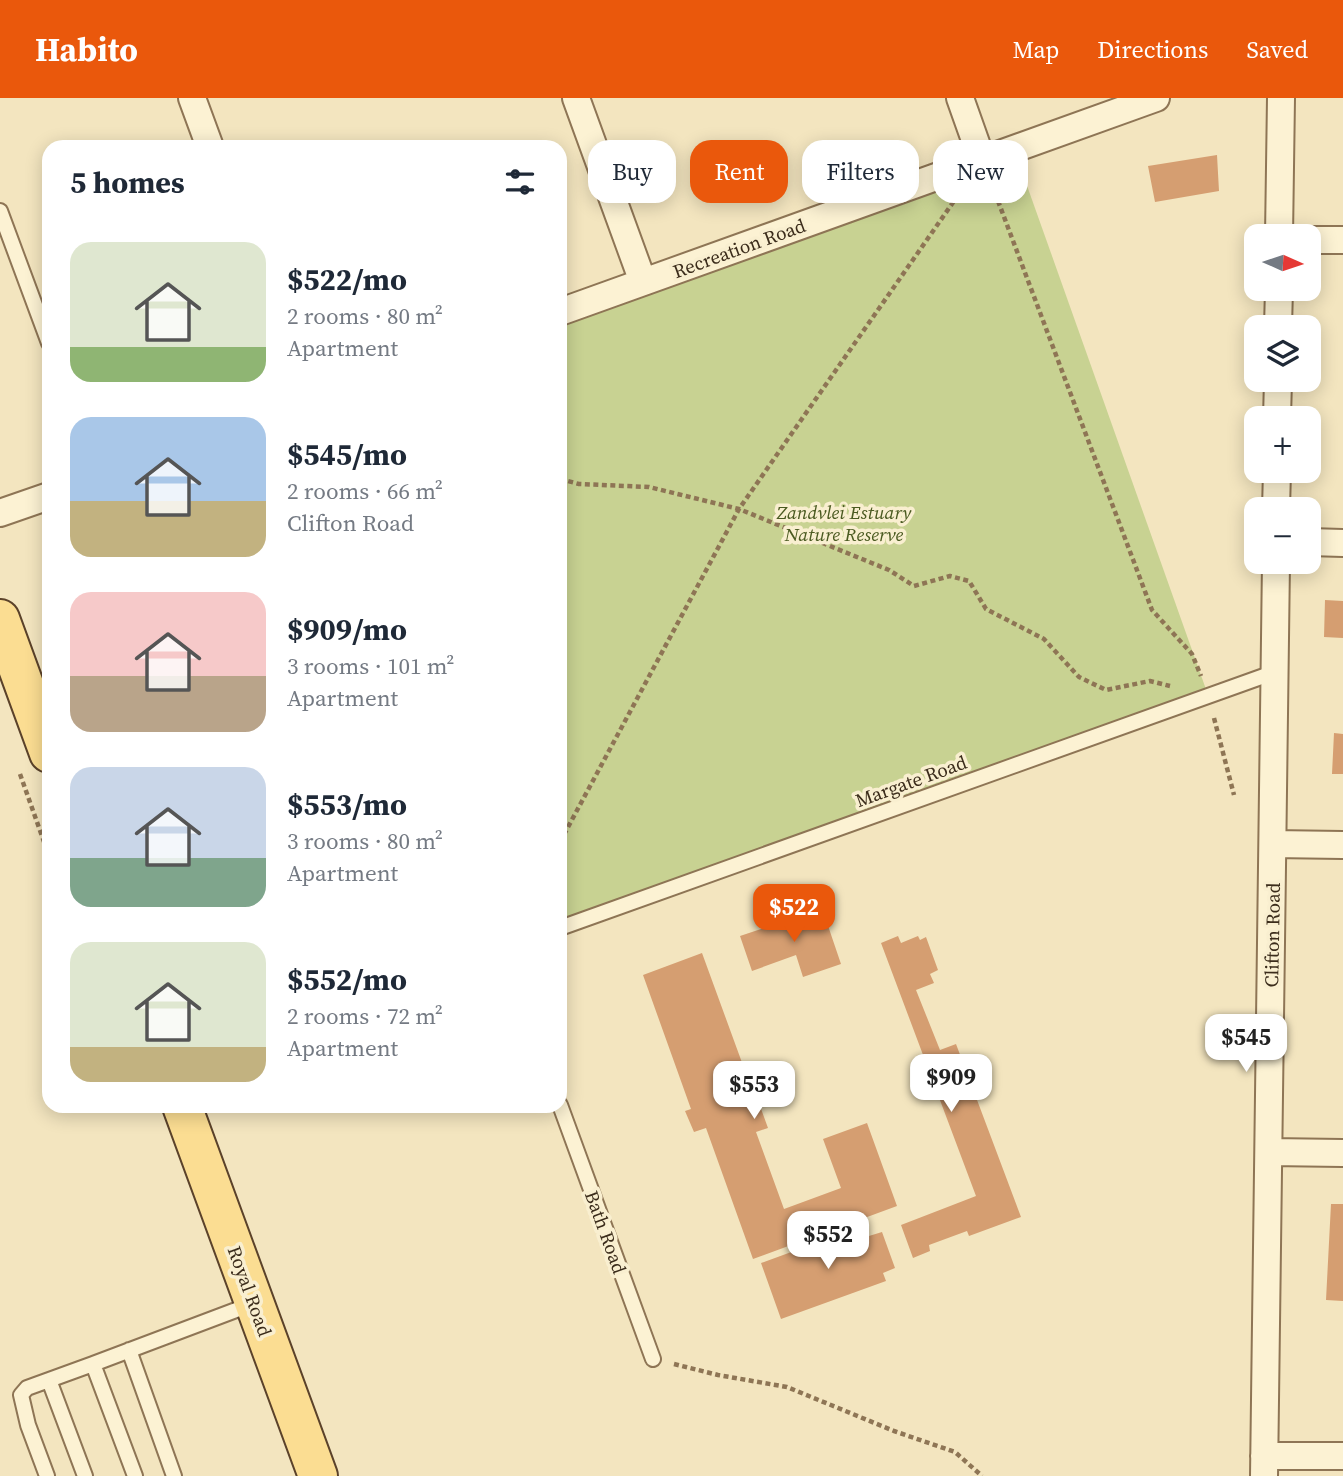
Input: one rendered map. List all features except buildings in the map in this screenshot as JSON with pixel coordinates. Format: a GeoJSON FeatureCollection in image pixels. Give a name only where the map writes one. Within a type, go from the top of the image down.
{"type":"FeatureCollection","features":[{"type":"Feature","properties":{"kind":"main road"},"geometry":{"type":"LineString","coordinates":[[0,619],[34,762]]}},
{"type":"Feature","properties":{"kind":"main road","name":"Royal Road"},"geometry":{"type":"LineString","coordinates":[[185,1113],[318,1476]]}},
{"type":"Feature","properties":{"kind":"street"},"geometry":{"type":"LineString","coordinates":[[192,98],[207,140]]}},
{"type":"Feature","properties":{"kind":"street"},"geometry":{"type":"LineString","coordinates":[[576,98],[643,282]]}},
{"type":"Feature","properties":{"kind":"street"},"geometry":{"type":"LineString","coordinates":[[960,98],[975,140]]}},
{"type":"Feature","properties":{"kind":"street","name":"Recreation Road"},"geometry":{"type":"LineString","coordinates":[[1028,144],[1156,98]]}},
{"type":"Feature","properties":{"kind":"street"},"geometry":{"type":"LineString","coordinates":[[1279,224],[1281,98]]}},
{"type":"Feature","properties":{"kind":"street","name":"Recreation Road"},"geometry":{"type":"LineString","coordinates":[[567,309],[933,178]]}},
{"type":"Feature","properties":{"kind":"street"},"geometry":{"type":"LineString","coordinates":[[1321,240],[1343,240]]}},
{"type":"Feature","properties":{"kind":"street"},"geometry":{"type":"LineString","coordinates":[[0,513],[42,498]]}},
{"type":"Feature","properties":{"kind":"street"},"geometry":{"type":"LineString","coordinates":[[1321,542],[1343,543]]}},
{"type":"Feature","properties":{"kind":"street","name":"Clifton Road"},"geometry":{"type":"LineString","coordinates":[[1264,1466],[1276,574]]}},
{"type":"Feature","properties":{"kind":"street"},"geometry":{"type":"LineString","coordinates":[[1273,844],[1343,845]]}},
{"type":"Feature","properties":{"kind":"street"},"geometry":{"type":"LineString","coordinates":[[1269,1152],[1343,1153]]}},
{"type":"Feature","properties":{"kind":"street"},"geometry":{"type":"LineString","coordinates":[[1264,1466],[1343,1456]]}},
{"type":"Feature","properties":{"kind":"lane"},"geometry":{"type":"LineString","coordinates":[[0,211],[42,324]]}},
{"type":"Feature","properties":{"kind":"lane","name":"Margate Road"},"geometry":{"type":"LineString","coordinates":[[567,925],[1275,672]]}},
{"type":"Feature","properties":{"kind":"lane","name":"Bath Road"},"geometry":{"type":"LineString","coordinates":[[563,1113],[653,1359]]}},
{"type":"Feature","properties":{"kind":"lane"},"geometry":{"type":"LineString","coordinates":[[47,1476],[21,1401],[21,1395],[27,1388],[255,1303]]}},
{"type":"Feature","properties":{"kind":"lane"},"geometry":{"type":"LineString","coordinates":[[129,1350],[174,1476]]}},
{"type":"Feature","properties":{"kind":"lane"},"geometry":{"type":"LineString","coordinates":[[93,1364],[135,1476]]}},
{"type":"Feature","properties":{"kind":"lane"},"geometry":{"type":"LineString","coordinates":[[49,1380],[85,1476]]}},
{"type":"Feature","properties":{"kind":"path"},"geometry":{"type":"LineString","coordinates":[[567,829],[739,509],[952,203]]}},
{"type":"Feature","properties":{"kind":"path"},"geometry":{"type":"LineString","coordinates":[[998,203],[1152,610],[1192,654],[1208,695],[1234,795]]}},
{"type":"Feature","properties":{"kind":"path"},"geometry":{"type":"LineString","coordinates":[[567,481],[579,484],[649,487],[739,509],[889,570],[914,586],[950,576],[969,581],[986,609],[1044,639],[1079,677],[1106,690],[1150,681],[1208,695]]}},
{"type":"Feature","properties":{"kind":"path"},"geometry":{"type":"LineString","coordinates":[[34,762],[42,812]]}},
{"type":"Feature","properties":{"kind":"path"},"geometry":{"type":"LineString","coordinates":[[653,1359],[718,1375],[787,1387],[894,1431],[955,1452],[982,1476]]}},
{"type":"Feature","properties":{"kind":"green space","name":"Zandvlei Estuary Nature Reserve"},"geometry":{"type":"Polygon","coordinates":[[[933,178],[933,203],[1028,203],[1028,188],[1208,695],[567,925],[567,309],[864,203],[919,203],[919,183],[933,178]]]}}]}
